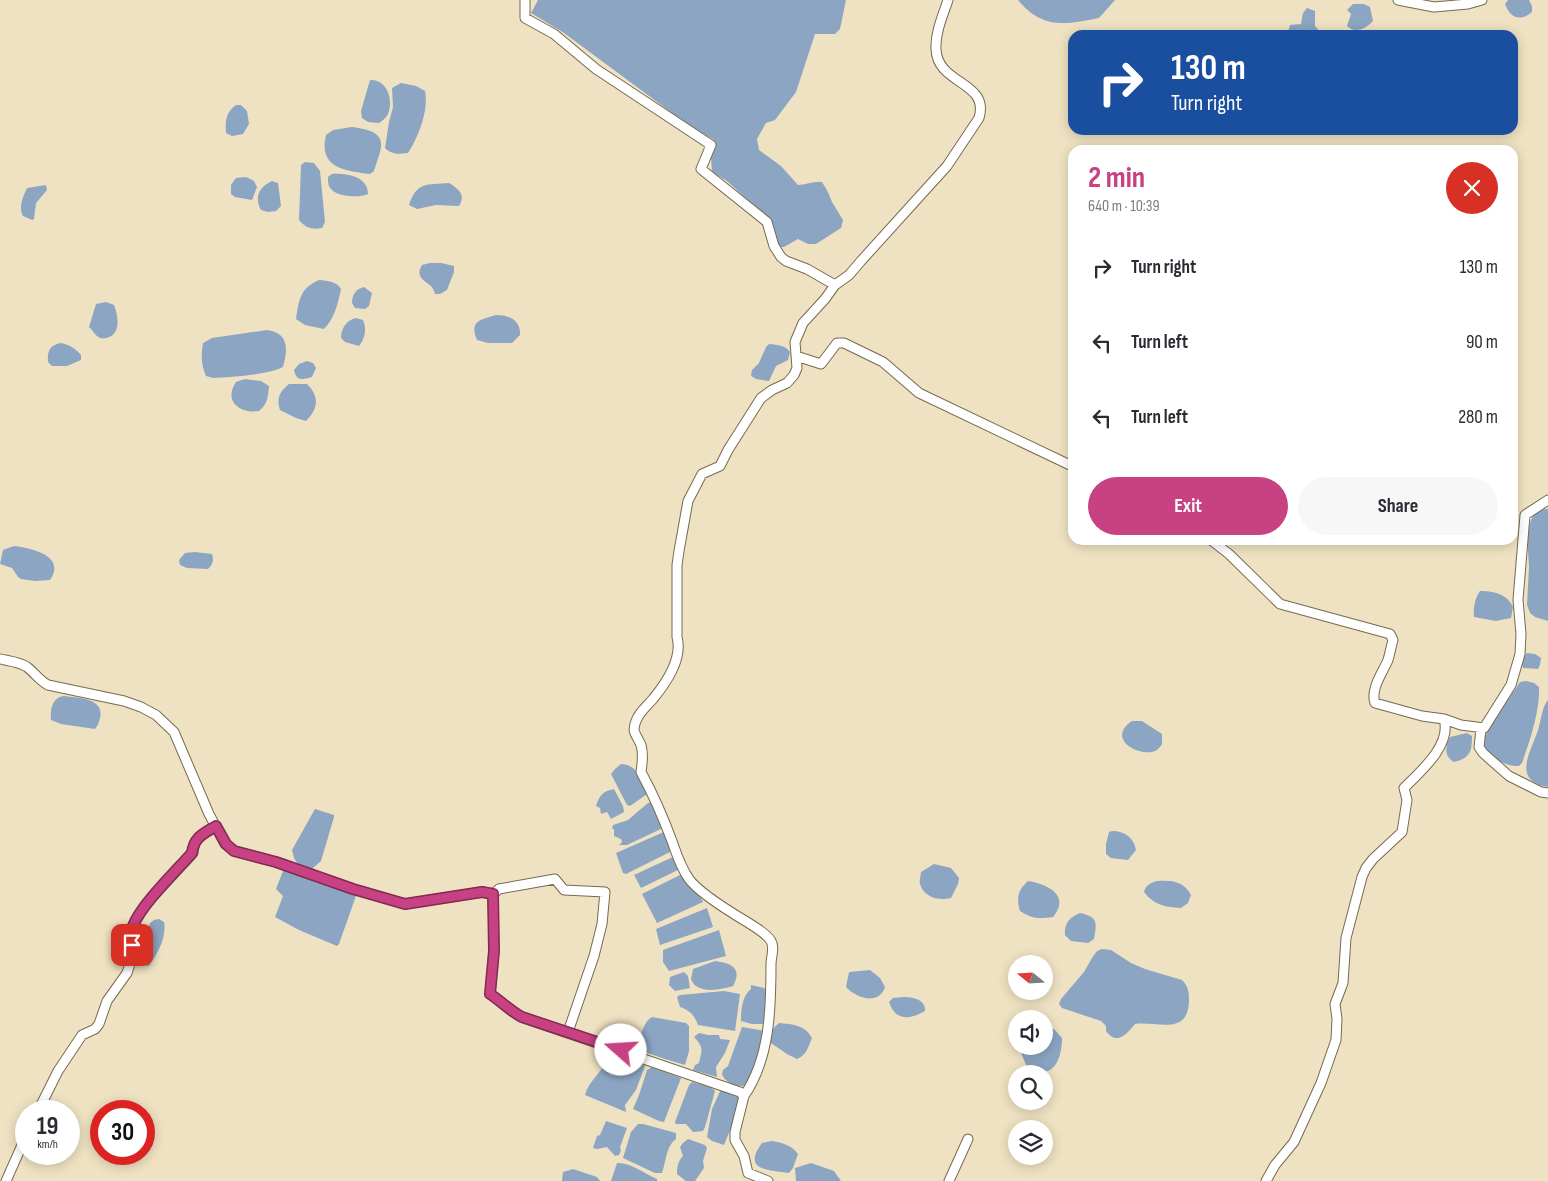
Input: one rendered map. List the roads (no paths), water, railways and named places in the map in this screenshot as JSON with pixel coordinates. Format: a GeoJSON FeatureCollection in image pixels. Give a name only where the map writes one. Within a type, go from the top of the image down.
{"type":"FeatureCollection","features":[{"type":"Feature","properties":{"kind":"street"},"geometry":{"type":"LineString","coordinates":[[525,0],[525,18],[554,34],[596,69],[711,145],[701,170],[767,222],[774,246],[786,261],[835,285]]}},
{"type":"Feature","properties":{"kind":"street"},"geometry":{"type":"LineString","coordinates":[[768,1181],[748,1173],[744,1156],[735,1140],[735,1132],[744,1096],[754,1081],[764,1052],[770,1010],[771,958],[773,949],[771,941],[756,927],[700,890],[690,881],[675,854],[673,843],[654,796],[641,772],[643,758],[640,744],[634,734],[636,720],[668,677],[680,647],[677,637],[677,565],[688,501],[702,474],[720,466],[761,398],[787,383],[794,374],[797,368],[795,342],[803,323],[835,285],[849,275],[947,166],[979,118],[981,101],[970,88],[948,74],[940,66],[937,59],[935,48],[948,0]]}},
{"type":"Feature","properties":{"kind":"street"},"geometry":{"type":"LineString","coordinates":[[1398,0],[1434,7],[1468,4],[1482,0]]}},
{"type":"Feature","properties":{"kind":"street"},"geometry":{"type":"LineString","coordinates":[[796,356],[821,364],[837,343],[844,343],[883,362],[919,393],[1068,464]]}},
{"type":"Feature","properties":{"kind":"street"},"geometry":{"type":"LineString","coordinates":[[1548,500],[1524,515],[1518,600],[1521,634],[1520,654],[1511,684],[1484,728],[1481,729],[1479,747],[1483,753],[1509,776],[1541,792],[1548,793]]}},
{"type":"Feature","properties":{"kind":"street"},"geometry":{"type":"LineString","coordinates":[[1217,545],[1280,604],[1390,634],[1393,640],[1388,660],[1375,690],[1373,698],[1375,703],[1481,729]]}},
{"type":"Feature","properties":{"kind":"street"},"geometry":{"type":"LineString","coordinates":[[0,659],[22,664],[48,685],[124,701],[141,706],[156,715],[174,732],[216,826],[226,844],[234,851],[276,862],[353,889],[405,904],[482,892],[493,894]]}},
{"type":"Feature","properties":{"kind":"street"},"geometry":{"type":"LineString","coordinates":[[1266,1181],[1275,1165],[1294,1142],[1321,1083],[1336,1040],[1337,1019],[1335,1004],[1343,983],[1346,938],[1362,877],[1373,859],[1402,832],[1407,800],[1404,788],[1431,760],[1443,739],[1446,728],[1444,719]]}},
{"type":"Feature","properties":{"kind":"street"},"geometry":{"type":"LineString","coordinates":[[44,1100],[58,1071],[82,1035],[96,1029],[107,1001],[128,973],[133,955],[133,928],[137,918],[146,904],[192,853],[193,844],[197,839],[216,826]]}},
{"type":"Feature","properties":{"kind":"street"},"geometry":{"type":"LineString","coordinates":[[568,1032],[594,956],[602,924],[605,892],[564,890],[555,878],[498,888],[493,894],[494,951],[490,994],[511,1011],[522,1017],[736,1089],[744,1096]]}},
{"type":"Feature","properties":{"kind":"street"},"geometry":{"type":"LineString","coordinates":[[949,1181],[968,1140]]}},
{"type":"Feature","properties":{"kind":"street"},"geometry":{"type":"LineString","coordinates":[[6,1181],[15,1161]]}},
{"type":"Feature","properties":{"kind":"water"},"geometry":{"type":"Polygon","coordinates":[[[538,0],[846,0],[840,29],[835,34],[815,34],[796,92],[775,120],[766,123],[757,139],[759,150],[781,166],[798,185],[822,182],[843,220],[841,228],[816,244],[808,244],[798,239],[784,247],[780,247],[771,221],[727,181],[712,172],[711,157],[716,144],[713,139],[695,130],[564,33],[531,13],[538,0]]]}},
{"type":"Feature","properties":{"kind":"water"},"geometry":{"type":"Polygon","coordinates":[[[1018,0],[1115,0],[1099,18],[1064,23],[1045,20],[1036,16],[1018,0]]]}},
{"type":"Feature","properties":{"kind":"water"},"geometry":{"type":"Polygon","coordinates":[[[1508,0],[1529,0],[1532,12],[1520,18],[1516,17],[1507,9],[1505,4],[1508,0]]]}},
{"type":"Feature","properties":{"kind":"water"},"geometry":{"type":"Polygon","coordinates":[[[1353,4],[1364,4],[1370,7],[1373,21],[1360,30],[1353,30],[1347,26],[1351,14],[1347,10],[1353,4]]]}},
{"type":"Feature","properties":{"kind":"water"},"geometry":{"type":"Polygon","coordinates":[[[1307,8],[1315,11],[1315,26],[1319,30],[1288,30],[1290,25],[1301,24],[1303,13],[1307,8]]]}},
{"type":"Feature","properties":{"kind":"water"},"geometry":{"type":"Polygon","coordinates":[[[370,80],[381,83],[388,91],[390,108],[388,114],[379,123],[368,122],[362,118],[361,111],[370,80]]]}},
{"type":"Feature","properties":{"kind":"water"},"geometry":{"type":"Polygon","coordinates":[[[401,83],[416,86],[425,91],[426,99],[422,124],[415,140],[408,153],[399,154],[390,152],[385,148],[393,107],[392,88],[401,83]]]}},
{"type":"Feature","properties":{"kind":"water"},"geometry":{"type":"Polygon","coordinates":[[[236,105],[241,105],[247,111],[249,124],[243,134],[232,136],[226,133],[226,121],[228,114],[236,105]]]}},
{"type":"Feature","properties":{"kind":"water"},"geometry":{"type":"Polygon","coordinates":[[[352,127],[371,131],[381,141],[374,171],[370,174],[336,166],[326,155],[326,135],[333,130],[352,127]]]}},
{"type":"Feature","properties":{"kind":"water"},"geometry":{"type":"Polygon","coordinates":[[[305,162],[314,163],[320,171],[325,222],[322,228],[309,228],[299,220],[301,165],[305,162]]]}},
{"type":"Feature","properties":{"kind":"water"},"geometry":{"type":"Polygon","coordinates":[[[332,174],[350,175],[360,179],[367,188],[368,194],[349,196],[334,192],[328,182],[328,177],[332,174]]]}},
{"type":"Feature","properties":{"kind":"water"},"geometry":{"type":"Polygon","coordinates":[[[246,177],[254,181],[257,187],[252,200],[235,197],[231,194],[231,185],[236,178],[246,177]]]}},
{"type":"Feature","properties":{"kind":"water"},"geometry":{"type":"Polygon","coordinates":[[[272,181],[278,183],[281,206],[276,211],[268,212],[261,210],[258,197],[261,189],[272,181]]]}},
{"type":"Feature","properties":{"kind":"water"},"geometry":{"type":"Polygon","coordinates":[[[449,183],[462,195],[459,206],[436,205],[417,209],[409,205],[419,188],[449,183]]]}},
{"type":"Feature","properties":{"kind":"water"},"geometry":{"type":"Polygon","coordinates":[[[46,185],[47,190],[36,203],[34,219],[23,216],[21,206],[27,188],[46,185]]]}},
{"type":"Feature","properties":{"kind":"water"},"geometry":{"type":"Polygon","coordinates":[[[430,263],[454,266],[454,272],[447,290],[440,294],[435,294],[432,287],[423,280],[419,272],[422,265],[430,263]]]}},
{"type":"Feature","properties":{"kind":"water"},"geometry":{"type":"Polygon","coordinates":[[[319,280],[334,283],[341,289],[335,311],[324,329],[305,325],[296,319],[304,291],[319,280]]]}},
{"type":"Feature","properties":{"kind":"water"},"geometry":{"type":"Polygon","coordinates":[[[364,287],[372,293],[369,306],[365,309],[355,308],[352,303],[354,295],[359,289],[364,287]]]}},
{"type":"Feature","properties":{"kind":"water"},"geometry":{"type":"Polygon","coordinates":[[[106,302],[114,305],[118,323],[113,335],[107,338],[100,338],[89,327],[96,304],[106,302]]]}},
{"type":"Feature","properties":{"kind":"water"},"geometry":{"type":"Polygon","coordinates":[[[496,315],[510,317],[516,322],[520,335],[512,343],[488,343],[477,340],[474,329],[475,325],[481,320],[496,315]]]}},
{"type":"Feature","properties":{"kind":"water"},"geometry":{"type":"Polygon","coordinates":[[[356,318],[363,320],[365,327],[364,337],[359,346],[345,342],[341,338],[345,325],[356,318]]]}},
{"type":"Feature","properties":{"kind":"water"},"geometry":{"type":"Polygon","coordinates":[[[267,330],[283,338],[286,354],[283,367],[249,375],[213,378],[206,376],[202,360],[203,343],[212,338],[267,330]]]}},
{"type":"Feature","properties":{"kind":"water"},"geometry":{"type":"Polygon","coordinates":[[[61,343],[77,350],[81,355],[81,360],[67,366],[52,366],[48,362],[49,352],[54,345],[61,343]]]}},
{"type":"Feature","properties":{"kind":"water"},"geometry":{"type":"Polygon","coordinates":[[[769,344],[786,348],[790,352],[788,360],[776,366],[769,381],[756,379],[751,376],[752,370],[759,363],[769,344]]]}},
{"type":"Feature","properties":{"kind":"water"},"geometry":{"type":"Polygon","coordinates":[[[307,361],[313,363],[316,368],[312,377],[298,378],[294,370],[299,364],[307,361]]]}},
{"type":"Feature","properties":{"kind":"water"},"geometry":{"type":"Polygon","coordinates":[[[245,379],[261,381],[269,386],[266,403],[259,411],[240,408],[233,400],[231,395],[232,389],[236,382],[245,379]]]}},
{"type":"Feature","properties":{"kind":"water"},"geometry":{"type":"Polygon","coordinates":[[[289,384],[307,384],[316,398],[313,412],[306,421],[280,410],[278,402],[280,395],[289,384]]]}},
{"type":"Feature","properties":{"kind":"water"},"geometry":{"type":"Polygon","coordinates":[[[1548,509],[1548,621],[1535,617],[1530,613],[1527,605],[1529,566],[1527,536],[1535,512],[1548,509]]]}},
{"type":"Feature","properties":{"kind":"water"},"geometry":{"type":"Polygon","coordinates":[[[14,546],[37,551],[50,559],[54,564],[54,571],[50,580],[35,581],[21,579],[12,568],[0,564],[3,550],[14,546]]]}},
{"type":"Feature","properties":{"kind":"water"},"geometry":{"type":"Polygon","coordinates":[[[185,553],[212,554],[213,562],[208,569],[187,568],[180,565],[179,560],[185,553]]]}},
{"type":"Feature","properties":{"kind":"water"},"geometry":{"type":"Polygon","coordinates":[[[1480,591],[1504,596],[1513,607],[1511,618],[1496,621],[1474,617],[1475,603],[1480,591]]]}},
{"type":"Feature","properties":{"kind":"water"},"geometry":{"type":"Polygon","coordinates":[[[1527,653],[1535,654],[1541,658],[1538,669],[1523,668],[1524,656],[1527,653]]]}},
{"type":"Feature","properties":{"kind":"water"},"geometry":{"type":"Polygon","coordinates":[[[1520,682],[1534,683],[1539,687],[1538,706],[1522,763],[1519,766],[1513,766],[1498,760],[1482,744],[1494,720],[1520,682]]]}},
{"type":"Feature","properties":{"kind":"water"},"geometry":{"type":"Polygon","coordinates":[[[64,696],[89,700],[98,706],[100,718],[95,729],[61,724],[51,720],[54,701],[64,696]]]}},
{"type":"Feature","properties":{"kind":"water"},"geometry":{"type":"Polygon","coordinates":[[[1548,700],[1548,787],[1530,778],[1526,764],[1548,700]]]}},
{"type":"Feature","properties":{"kind":"water"},"geometry":{"type":"Polygon","coordinates":[[[1132,721],[1142,721],[1162,734],[1162,744],[1157,750],[1143,752],[1129,746],[1124,741],[1122,735],[1124,728],[1132,721]]]}},
{"type":"Feature","properties":{"kind":"water"},"geometry":{"type":"Polygon","coordinates":[[[1467,733],[1472,736],[1471,750],[1467,756],[1454,762],[1447,754],[1448,741],[1450,737],[1467,733]]]}},
{"type":"Feature","properties":{"kind":"water"},"geometry":{"type":"Polygon","coordinates":[[[621,764],[635,770],[650,792],[630,806],[627,805],[611,774],[621,764]]]}},
{"type":"Feature","properties":{"kind":"water"},"geometry":{"type":"Polygon","coordinates":[[[614,789],[624,812],[611,819],[607,812],[601,814],[600,808],[596,806],[602,794],[614,789]]]}},
{"type":"Feature","properties":{"kind":"water"},"geometry":{"type":"Polygon","coordinates":[[[652,802],[663,828],[627,845],[619,845],[622,842],[621,839],[614,836],[613,825],[628,820],[648,803],[652,802]]]}},
{"type":"Feature","properties":{"kind":"water"},"geometry":{"type":"Polygon","coordinates":[[[315,809],[334,815],[334,817],[321,861],[312,869],[300,868],[292,850],[315,809]]]}},
{"type":"Feature","properties":{"kind":"water"},"geometry":{"type":"Polygon","coordinates":[[[666,831],[672,851],[626,874],[623,873],[616,853],[666,831]]]}},
{"type":"Feature","properties":{"kind":"water"},"geometry":{"type":"Polygon","coordinates":[[[1109,832],[1125,834],[1133,842],[1136,850],[1128,860],[1111,858],[1106,854],[1109,832]]]}},
{"type":"Feature","properties":{"kind":"water"},"geometry":{"type":"Polygon","coordinates":[[[675,856],[680,869],[641,888],[634,875],[675,856]]]}},
{"type":"Feature","properties":{"kind":"water"},"geometry":{"type":"Polygon","coordinates":[[[934,864],[951,868],[959,878],[951,898],[933,897],[922,889],[920,883],[921,872],[934,864]]]}},
{"type":"Feature","properties":{"kind":"water"},"geometry":{"type":"Polygon","coordinates":[[[286,868],[357,893],[337,946],[299,930],[275,917],[283,896],[276,889],[286,868]]]}},
{"type":"Feature","properties":{"kind":"water"},"geometry":{"type":"Polygon","coordinates":[[[684,873],[703,902],[657,923],[642,894],[684,873]]]}},
{"type":"Feature","properties":{"kind":"water"},"geometry":{"type":"Polygon","coordinates":[[[1028,881],[1049,888],[1058,897],[1058,909],[1053,917],[1036,918],[1020,911],[1019,894],[1028,881]]]}},
{"type":"Feature","properties":{"kind":"water"},"geometry":{"type":"Polygon","coordinates":[[[1157,881],[1172,881],[1181,884],[1191,895],[1188,903],[1181,908],[1175,908],[1160,905],[1152,900],[1144,892],[1149,885],[1157,881]]]}},
{"type":"Feature","properties":{"kind":"water"},"geometry":{"type":"Polygon","coordinates":[[[707,908],[713,927],[660,945],[656,929],[707,908]]]}},
{"type":"Feature","properties":{"kind":"water"},"geometry":{"type":"Polygon","coordinates":[[[1080,913],[1090,916],[1096,924],[1094,939],[1088,943],[1071,941],[1065,935],[1068,921],[1080,913]]]}},
{"type":"Feature","properties":{"kind":"water"},"geometry":{"type":"Polygon","coordinates":[[[159,919],[164,922],[163,940],[149,966],[143,965],[138,960],[150,923],[159,919]]]}},
{"type":"Feature","properties":{"kind":"water"},"geometry":{"type":"Polygon","coordinates":[[[719,930],[726,956],[669,971],[663,962],[663,950],[719,930]]]}},
{"type":"Feature","properties":{"kind":"water"},"geometry":{"type":"Polygon","coordinates":[[[1102,949],[1111,950],[1131,963],[1145,969],[1182,980],[1189,993],[1187,1013],[1183,1019],[1170,1025],[1135,1024],[1122,1037],[1114,1038],[1106,1031],[1106,1026],[1101,1021],[1062,1008],[1059,1004],[1061,999],[1084,972],[1097,951],[1102,949]]]}},
{"type":"Feature","properties":{"kind":"water"},"geometry":{"type":"Polygon","coordinates":[[[715,961],[726,963],[734,968],[737,975],[733,986],[709,990],[695,986],[691,979],[693,969],[715,961]]]}},
{"type":"Feature","properties":{"kind":"water"},"geometry":{"type":"Polygon","coordinates":[[[870,970],[880,978],[885,987],[878,997],[861,997],[846,987],[849,972],[870,970]]]}},
{"type":"Feature","properties":{"kind":"water"},"geometry":{"type":"Polygon","coordinates":[[[684,972],[688,976],[690,988],[675,991],[669,985],[670,977],[684,972]]]}},
{"type":"Feature","properties":{"kind":"water"},"geometry":{"type":"Polygon","coordinates":[[[751,985],[764,988],[767,992],[766,1018],[763,1024],[741,1021],[743,1004],[746,995],[751,989],[751,985]]]}},
{"type":"Feature","properties":{"kind":"water"},"geometry":{"type":"Polygon","coordinates":[[[724,991],[740,994],[735,1031],[698,1025],[692,1014],[680,1007],[677,997],[680,995],[724,991]]]}},
{"type":"Feature","properties":{"kind":"water"},"geometry":{"type":"Polygon","coordinates":[[[903,997],[921,1001],[925,1011],[909,1017],[899,1016],[895,1013],[889,1002],[893,998],[903,997]]]}},
{"type":"Feature","properties":{"kind":"water"},"geometry":{"type":"Polygon","coordinates":[[[652,1017],[686,1023],[689,1026],[689,1051],[685,1065],[642,1051],[640,1044],[642,1031],[652,1017]]]}},
{"type":"Feature","properties":{"kind":"water"},"geometry":{"type":"Polygon","coordinates":[[[779,1023],[802,1028],[812,1038],[807,1050],[797,1059],[771,1043],[771,1032],[779,1023]]]}},
{"type":"Feature","properties":{"kind":"water"},"geometry":{"type":"Polygon","coordinates":[[[742,1027],[765,1031],[750,1084],[743,1086],[730,1083],[722,1074],[723,1070],[728,1066],[742,1027]]]}},
{"type":"Feature","properties":{"kind":"water"},"geometry":{"type":"Polygon","coordinates":[[[1054,1029],[1062,1038],[1060,1055],[1057,1062],[1053,1067],[1053,1065],[1026,1065],[1022,1055],[1053,1055],[1054,1029]]]}},
{"type":"Feature","properties":{"kind":"water"},"geometry":{"type":"Polygon","coordinates":[[[699,1033],[719,1035],[720,1039],[730,1040],[725,1053],[716,1067],[717,1077],[693,1070],[695,1065],[699,1063],[701,1055],[701,1046],[694,1037],[699,1033]]]}},
{"type":"Feature","properties":{"kind":"water"},"geometry":{"type":"Polygon","coordinates":[[[607,1059],[619,1063],[624,1059],[634,1060],[645,1066],[636,1090],[625,1105],[626,1112],[585,1095],[589,1085],[607,1059]]]}},
{"type":"Feature","properties":{"kind":"water"},"geometry":{"type":"Polygon","coordinates":[[[652,1067],[681,1078],[664,1122],[633,1109],[647,1070],[652,1067]]]}},
{"type":"Feature","properties":{"kind":"water"},"geometry":{"type":"Polygon","coordinates":[[[692,1082],[711,1087],[715,1091],[703,1131],[693,1132],[686,1124],[676,1124],[675,1122],[689,1085],[692,1082]]]}},
{"type":"Feature","properties":{"kind":"water"},"geometry":{"type":"Polygon","coordinates":[[[722,1087],[740,1094],[735,1118],[724,1145],[707,1137],[712,1109],[722,1087]]]}},
{"type":"Feature","properties":{"kind":"water"},"geometry":{"type":"Polygon","coordinates":[[[606,1121],[627,1128],[619,1155],[615,1156],[607,1147],[593,1148],[597,1136],[600,1135],[606,1121]]]}},
{"type":"Feature","properties":{"kind":"water"},"geometry":{"type":"Polygon","coordinates":[[[638,1124],[676,1133],[676,1139],[668,1150],[662,1173],[655,1173],[623,1158],[631,1132],[638,1124]]]}},
{"type":"Feature","properties":{"kind":"water"},"geometry":{"type":"Polygon","coordinates":[[[688,1139],[705,1145],[707,1148],[703,1161],[704,1168],[695,1181],[686,1181],[677,1174],[678,1164],[683,1156],[680,1147],[688,1139]]]}},
{"type":"Feature","properties":{"kind":"water"},"geometry":{"type":"Polygon","coordinates":[[[772,1141],[790,1146],[798,1154],[789,1173],[773,1171],[756,1164],[757,1152],[762,1143],[772,1141]]]}},
{"type":"Feature","properties":{"kind":"water"},"geometry":{"type":"Polygon","coordinates":[[[617,1163],[632,1166],[657,1179],[657,1181],[611,1181],[617,1163]]]}},
{"type":"Feature","properties":{"kind":"water"},"geometry":{"type":"Polygon","coordinates":[[[811,1163],[834,1171],[841,1181],[796,1181],[795,1168],[811,1163]]]}},
{"type":"Feature","properties":{"kind":"water"},"geometry":{"type":"Polygon","coordinates":[[[573,1169],[597,1177],[600,1181],[562,1181],[563,1172],[573,1169]]]}}]}
